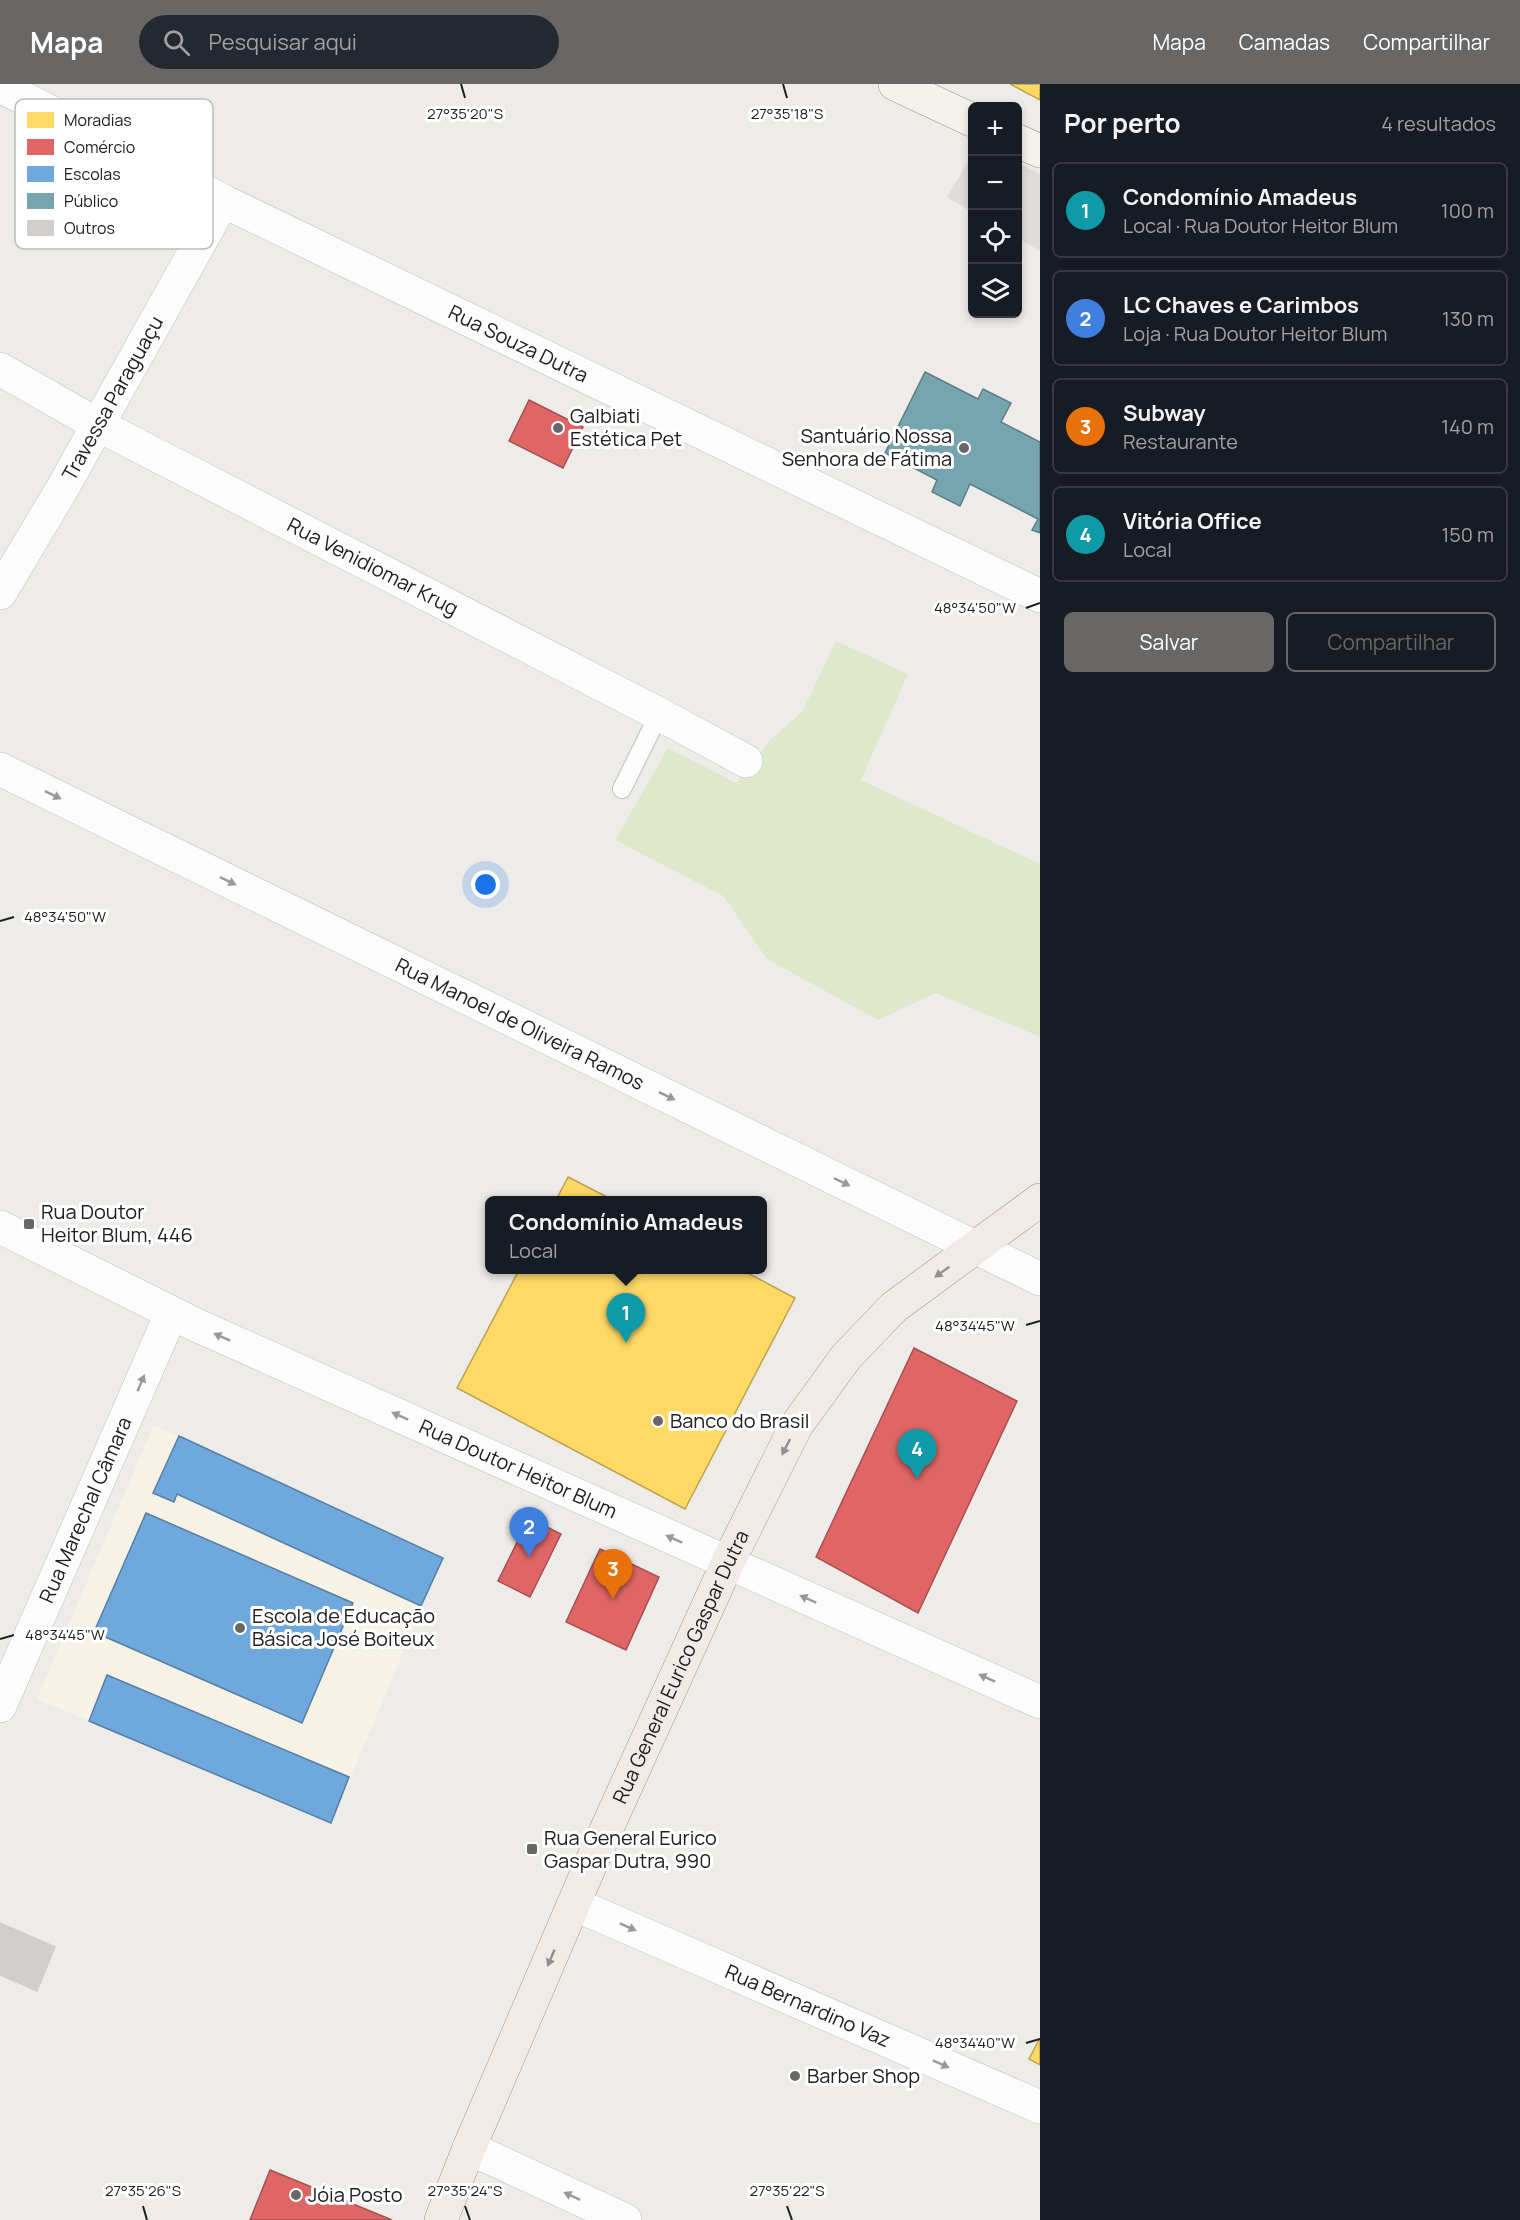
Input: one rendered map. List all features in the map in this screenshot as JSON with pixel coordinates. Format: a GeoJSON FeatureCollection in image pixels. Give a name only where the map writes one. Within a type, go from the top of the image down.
{"type":"FeatureCollection","features":[{"type":"Feature","properties":{"kind":"main road"},"geometry":{"type":"LineString","coordinates":[[895,84],[968,118]]}},
{"type":"Feature","properties":{"kind":"main road"},"geometry":{"type":"LineString","coordinates":[[1022,143],[1040,151]]}},
{"type":"Feature","properties":{"kind":"main road","name":"Rua General Eurico Gaspar Dutra"},"geometry":{"type":"LineString","coordinates":[[441,2220],[469,2148],[574,1904],[728,1562],[796,1426],[846,1358],[894,1307],[1040,1200]]}},
{"type":"Feature","properties":{"kind":"street","name":"Rua Souza Dutra"},"geometry":{"type":"LineString","coordinates":[[0,86],[25,99]]}},
{"type":"Feature","properties":{"kind":"street","name":"Rua Souza Dutra"},"geometry":{"type":"LineString","coordinates":[[213,196],[1040,596]]}},
{"type":"Feature","properties":{"kind":"street","name":"Travessa Paraguaçu"},"geometry":{"type":"LineString","coordinates":[[213,219],[223,201]]}},
{"type":"Feature","properties":{"kind":"street","name":"Travessa Paraguaçu"},"geometry":{"type":"LineString","coordinates":[[0,593],[98,425],[196,249]]}},
{"type":"Feature","properties":{"kind":"street","name":"Rua Venidiomar Krug"},"geometry":{"type":"LineString","coordinates":[[0,369],[98,425],[747,761]]}},
{"type":"Feature","properties":{"kind":"street","name":"Rua Manoel de Oliveira Ramos"},"geometry":{"type":"LineString","coordinates":[[0,769],[1040,1279]]}},
{"type":"Feature","properties":{"kind":"street","name":"Rua Doutor Heitor Blum"},"geometry":{"type":"LineString","coordinates":[[0,1227],[171,1314],[1040,1702]]}},
{"type":"Feature","properties":{"kind":"street","name":"Rua Marechal Câmara"},"geometry":{"type":"LineString","coordinates":[[0,1706],[171,1314]]}},
{"type":"Feature","properties":{"kind":"street","name":"Rua Bernardino Vaz"},"geometry":{"type":"LineString","coordinates":[[574,1904],[1040,2107]]}},
{"type":"Feature","properties":{"kind":"street"},"geometry":{"type":"LineString","coordinates":[[469,2148],[625,2220]]}},
{"type":"Feature","properties":{"kind":"lane"},"geometry":{"type":"LineString","coordinates":[[622,789],[659,714]]}},
{"type":"Feature","properties":{"kind":"shaded area"},"geometry":{"type":"Polygon","coordinates":[[[968,162],[968,210],[947,197],[968,162]]]}},
{"type":"Feature","properties":{"kind":"shaded area"},"geometry":{"type":"Polygon","coordinates":[[[1022,165],[1040,174],[1040,251],[1022,240],[1022,165]]]}},
{"type":"Feature","properties":{"kind":"shaded area","name":"Escola de Educação Básica José Boiteux"},"geometry":{"type":"Polygon","coordinates":[[[154,1425],[443,1558],[331,1823],[37,1699],[154,1425]]]}},
{"type":"Feature","properties":{"kind":"green space"},"geometry":{"type":"Polygon","coordinates":[[[836,641],[908,674],[861,780],[1040,864],[1040,1037],[936,993],[878,1020],[767,959],[723,896],[615,840],[668,748],[736,783],[770,740],[802,712],[836,641]]]}},
{"type":"Feature","properties":{"kind":"building: Moradias"},"geometry":{"type":"Polygon","coordinates":[[[1010,84],[1040,84],[1040,100],[1010,84]]]}},
{"type":"Feature","properties":{"kind":"building: Moradias"},"geometry":{"type":"Polygon","coordinates":[[[568,1177],[605,1196],[558,1196],[568,1177]]]}},
{"type":"Feature","properties":{"kind":"building: Moradias"},"geometry":{"type":"Polygon","coordinates":[[[517,1274],[750,1274],[795,1298],[685,1509],[457,1388],[517,1274]]]}},
{"type":"Feature","properties":{"kind":"building: Moradias"},"geometry":{"type":"Polygon","coordinates":[[[1040,2038],[1040,2065],[1029,2059],[1040,2038]]]}},
{"type":"Feature","properties":{"kind":"building: Comércio"},"geometry":{"type":"Polygon","coordinates":[[[529,400],[583,427],[563,468],[509,441],[529,400]]]}},
{"type":"Feature","properties":{"kind":"building: Comércio"},"geometry":{"type":"Polygon","coordinates":[[[914,1348],[1017,1401],[918,1613],[816,1557],[914,1348]]]}},
{"type":"Feature","properties":{"kind":"building: Comércio"},"geometry":{"type":"Polygon","coordinates":[[[529,1518],[561,1534],[530,1597],[498,1581],[529,1518]]]}},
{"type":"Feature","properties":{"kind":"building: Comércio"},"geometry":{"type":"Polygon","coordinates":[[[600,1549],[659,1577],[626,1650],[566,1622],[600,1549]]]}},
{"type":"Feature","properties":{"kind":"building: Comércio","name":"Jóia Posto"},"geometry":{"type":"Polygon","coordinates":[[[270,2170],[392,2220],[250,2220],[270,2170]]]}},
{"type":"Feature","properties":{"kind":"building: Escolas"},"geometry":{"type":"Polygon","coordinates":[[[179,1436],[443,1558],[421,1606],[177,1494],[174,1502],[153,1493],[179,1436]]]}},
{"type":"Feature","properties":{"kind":"building: Escolas"},"geometry":{"type":"Polygon","coordinates":[[[146,1513],[353,1603],[302,1723],[94,1632],[146,1513]]]}},
{"type":"Feature","properties":{"kind":"building: Escolas"},"geometry":{"type":"Polygon","coordinates":[[[107,1675],[349,1777],[331,1823],[89,1721],[107,1675]]]}},
{"type":"Feature","properties":{"kind":"building: Público","name":"Santuário Nossa Senhora de Fátima"},"geometry":{"type":"Polygon","coordinates":[[[925,372],[978,399],[983,389],[1011,403],[1001,422],[1040,442],[1040,533],[1032,530],[1038,519],[970,484],[960,506],[932,492],[937,480],[885,453],[925,372]]]}},
{"type":"Feature","properties":{"kind":"building: Outros"},"geometry":{"type":"Polygon","coordinates":[[[0,1923],[55,1947],[37,1991],[0,1975],[0,1923]]]}},
{"type":"Feature","properties":{"kind":"place","name":"Galbiati Estética Pet"},"geometry":{"type":"Point","coordinates":[558,428]}},
{"type":"Feature","properties":{"kind":"place","name":"Santuário Nossa Senhora de Fátima"},"geometry":{"type":"Point","coordinates":[964,448]}},
{"type":"Feature","properties":{"kind":"place","name":"Rua Doutor Heitor Blum, 446"},"geometry":{"type":"Point","coordinates":[29,1224]}},
{"type":"Feature","properties":{"kind":"place","name":"Condomínio Amadeus"},"geometry":{"type":"Point","coordinates":[626,1343]}},
{"type":"Feature","properties":{"kind":"place","name":"Banco do Brasil"},"geometry":{"type":"Point","coordinates":[658,1421]}},
{"type":"Feature","properties":{"kind":"place","name":"Vitória Office"},"geometry":{"type":"Point","coordinates":[917,1479]}},
{"type":"Feature","properties":{"kind":"place","name":"LC Chaves e Carimbos"},"geometry":{"type":"Point","coordinates":[529,1557]}},
{"type":"Feature","properties":{"kind":"place","name":"Subway"},"geometry":{"type":"Point","coordinates":[613,1599]}},
{"type":"Feature","properties":{"kind":"place","name":"Escola de Educação Básica José Boiteux"},"geometry":{"type":"Point","coordinates":[240,1628]}},
{"type":"Feature","properties":{"kind":"place","name":"Rua General Eurico Gaspar Dutra, 990"},"geometry":{"type":"Point","coordinates":[532,1849]}},
{"type":"Feature","properties":{"kind":"place","name":"Barber Shop"},"geometry":{"type":"Point","coordinates":[795,2076]}},
{"type":"Feature","properties":{"kind":"place","name":"Jóia Posto"},"geometry":{"type":"Point","coordinates":[296,2195]}}]}
